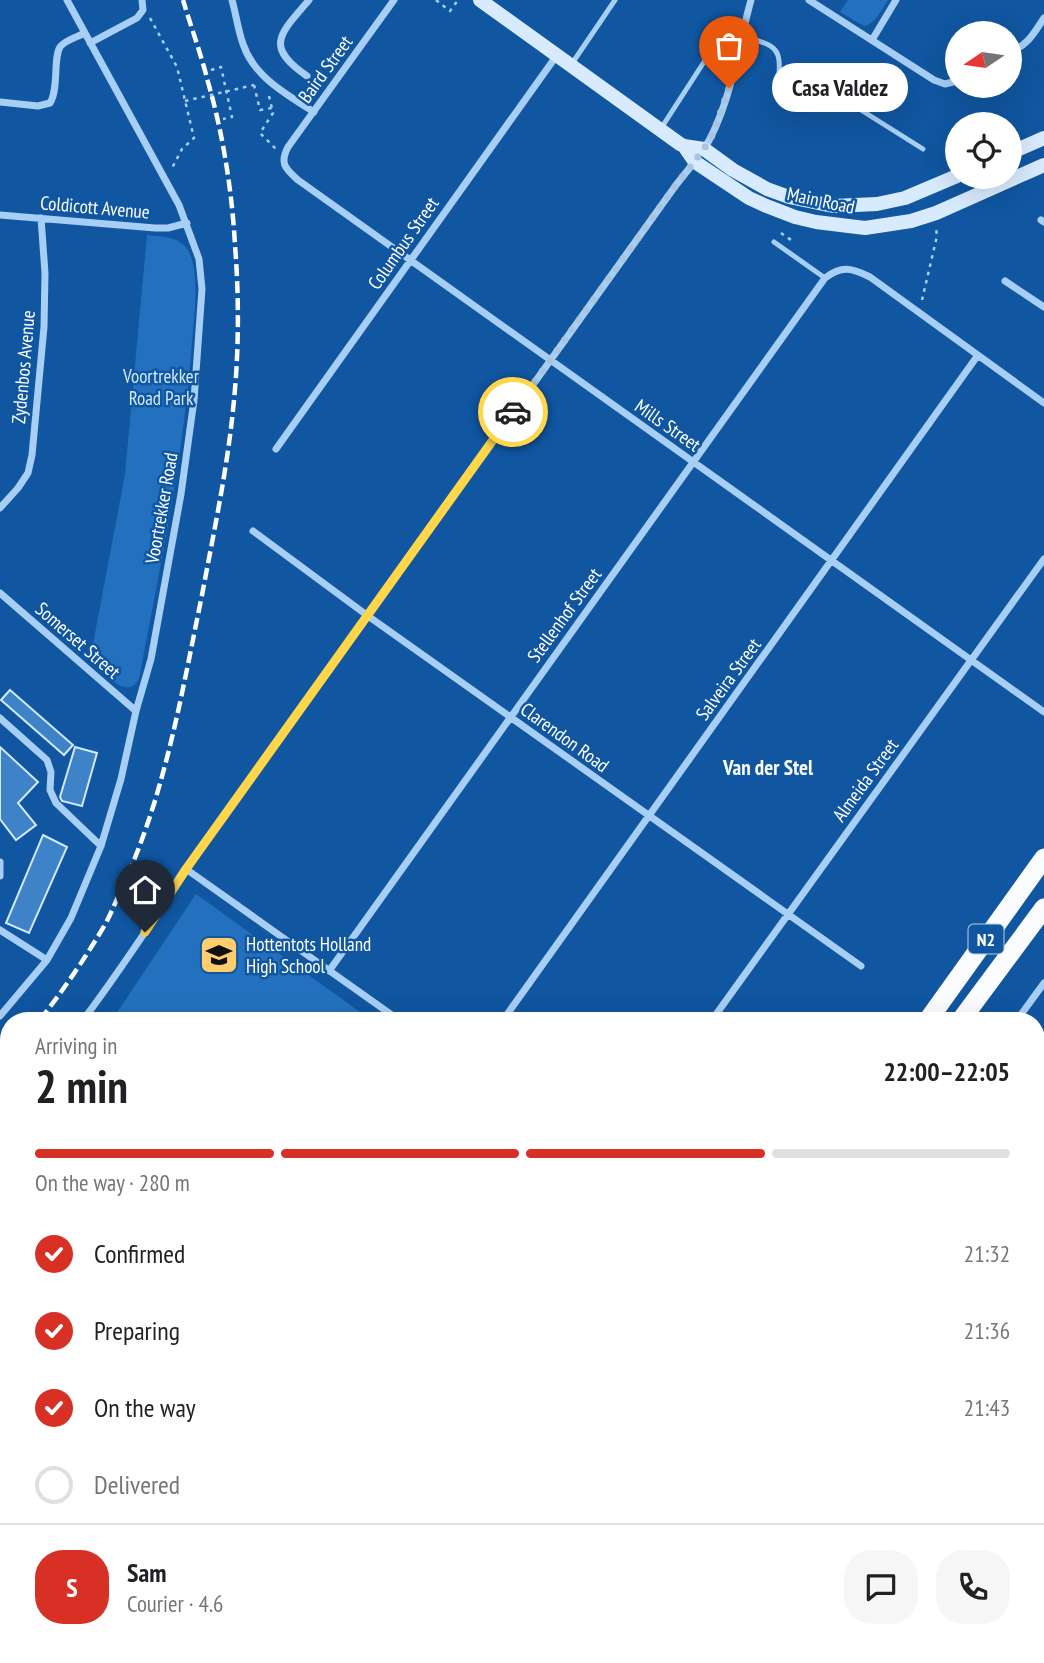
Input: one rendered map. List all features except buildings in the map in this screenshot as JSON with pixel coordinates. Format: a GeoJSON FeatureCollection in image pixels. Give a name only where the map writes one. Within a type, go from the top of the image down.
{"type":"FeatureCollection","features":[{"type":"Feature","properties":{"kind":"highway","name":"N2"},"geometry":{"type":"LineString","coordinates":[[934,1012],[1044,859]]}},
{"type":"Feature","properties":{"kind":"highway","name":"N2"},"geometry":{"type":"LineString","coordinates":[[967,1012],[1044,908]]}},
{"type":"Feature","properties":{"kind":"main road","name":"Main Road"},"geometry":{"type":"LineString","coordinates":[[480,0],[684,146],[695,162],[749,198],[777,211],[816,222],[865,228],[911,221],[936,213],[1044,165]]}},
{"type":"Feature","properties":{"kind":"main road"},"geometry":{"type":"LineString","coordinates":[[1022,148],[1044,138]]}},
{"type":"Feature","properties":{"kind":"main road","name":"Main Road"},"geometry":{"type":"LineString","coordinates":[[684,146],[704,149],[733,170],[767,189],[789,197],[833,206],[858,206],[905,198],[945,181]]}},
{"type":"Feature","properties":{"kind":"street","name":"Voortrekker Road"},"geometry":{"type":"LineString","coordinates":[[3,1012],[47,960],[71,918],[101,846],[121,779],[151,659],[181,494],[194,400],[202,289],[200,260],[187,223],[163,174],[66,0]]}},
{"type":"Feature","properties":{"kind":"street"},"geometry":{"type":"LineString","coordinates":[[90,43],[137,18],[143,10],[142,0]]}},
{"type":"Feature","properties":{"kind":"street"},"geometry":{"type":"LineString","coordinates":[[232,0],[243,45],[251,60],[274,85],[314,112]]}},
{"type":"Feature","properties":{"kind":"street"},"geometry":{"type":"LineString","coordinates":[[307,76],[290,64],[280,47],[280,41],[286,27],[309,0]]}},
{"type":"Feature","properties":{"kind":"street","name":"Baird Street"},"geometry":{"type":"LineString","coordinates":[[283,156],[394,0]]}},
{"type":"Feature","properties":{"kind":"street"},"geometry":{"type":"LineString","coordinates":[[89,1012],[186,869],[704,149],[716,127],[729,88],[751,0]]}},
{"type":"Feature","properties":{"kind":"street"},"geometry":{"type":"LineString","coordinates":[[809,0],[934,80],[945,84]]}},
{"type":"Feature","properties":{"kind":"street"},"geometry":{"type":"LineString","coordinates":[[872,40],[896,0]]}},
{"type":"Feature","properties":{"kind":"street"},"geometry":{"type":"LineString","coordinates":[[1022,47],[1044,18]]}},
{"type":"Feature","properties":{"kind":"street"},"geometry":{"type":"LineString","coordinates":[[0,102],[37,106],[50,103],[58,51],[65,43],[85,33]]}},
{"type":"Feature","properties":{"kind":"street","name":"Columbus Street"},"geometry":{"type":"LineString","coordinates":[[276,449],[556,55]]}},
{"type":"Feature","properties":{"kind":"street","name":"Mills Street"},"geometry":{"type":"LineString","coordinates":[[283,156],[288,170],[298,180],[1044,712]]}},
{"type":"Feature","properties":{"kind":"street","name":"Coldicott Avenue"},"geometry":{"type":"LineString","coordinates":[[0,215],[155,228],[187,223]]}},
{"type":"Feature","properties":{"kind":"street","name":"Zydenbos Avenue"},"geometry":{"type":"LineString","coordinates":[[0,508],[28,473],[32,454],[44,327],[45,273],[41,218]]}},
{"type":"Feature","properties":{"kind":"street"},"geometry":{"type":"LineString","coordinates":[[825,278],[834,271],[844,269],[857,270],[870,277],[1044,403]]}},
{"type":"Feature","properties":{"kind":"street","name":"Stellenhof Street"},"geometry":{"type":"LineString","coordinates":[[329,971],[825,278]]}},
{"type":"Feature","properties":{"kind":"street"},"geometry":{"type":"LineString","coordinates":[[1005,281],[1044,307]]}},
{"type":"Feature","properties":{"kind":"street","name":"Salveira Street"},"geometry":{"type":"LineString","coordinates":[[509,1012],[978,355]]}},
{"type":"Feature","properties":{"kind":"street","name":"Clarendon Road"},"geometry":{"type":"LineString","coordinates":[[253,531],[861,967]]}},
{"type":"Feature","properties":{"kind":"street","name":"Almeida Street"},"geometry":{"type":"LineString","coordinates":[[718,1012],[1044,559]]}},
{"type":"Feature","properties":{"kind":"street","name":"Somerset Street"},"geometry":{"type":"LineString","coordinates":[[0,593],[136,711]]}},
{"type":"Feature","properties":{"kind":"street"},"geometry":{"type":"LineString","coordinates":[[0,718],[47,760],[50,767],[50,790],[56,803],[101,846]]}},
{"type":"Feature","properties":{"kind":"street"},"geometry":{"type":"LineString","coordinates":[[0,862],[0,876]]}},
{"type":"Feature","properties":{"kind":"street"},"geometry":{"type":"LineString","coordinates":[[186,869],[388,1012]]}},
{"type":"Feature","properties":{"kind":"street"},"geometry":{"type":"LineString","coordinates":[[0,930],[47,960]]}},
{"type":"Feature","properties":{"kind":"street"},"geometry":{"type":"LineString","coordinates":[[1023,1012],[1044,983]]}},
{"type":"Feature","properties":{"kind":"lane"},"geometry":{"type":"LineString","coordinates":[[571,65],[615,0]]}},
{"type":"Feature","properties":{"kind":"lane"},"geometry":{"type":"LineString","coordinates":[[660,130],[713,48],[730,35],[741,36],[775,49],[779,59],[779,78],[785,85],[853,105],[923,149]]}},
{"type":"Feature","properties":{"kind":"lane"},"geometry":{"type":"LineString","coordinates":[[853,105],[878,71]]}},
{"type":"Feature","properties":{"kind":"lane"},"geometry":{"type":"LineString","coordinates":[[774,242],[825,278]]}},
{"type":"Feature","properties":{"kind":"path"},"geometry":{"type":"LineString","coordinates":[[436,0],[450,11],[458,0]]}},
{"type":"Feature","properties":{"kind":"path"},"geometry":{"type":"LineString","coordinates":[[143,10],[177,67],[194,138],[183,149],[172,169]]}},
{"type":"Feature","properties":{"kind":"path"},"geometry":{"type":"LineString","coordinates":[[211,70],[221,67],[232,117],[223,119]]}},
{"type":"Feature","properties":{"kind":"path"},"geometry":{"type":"LineString","coordinates":[[185,101],[254,85],[260,110],[272,107]]}},
{"type":"Feature","properties":{"kind":"path"},"geometry":{"type":"LineString","coordinates":[[268,90],[273,113],[260,133],[283,156]]}},
{"type":"Feature","properties":{"kind":"path"},"geometry":{"type":"LineString","coordinates":[[920,314],[937,236],[936,213]]}},
{"type":"Feature","properties":{"kind":"green space"},"geometry":{"type":"Polygon","coordinates":[[[848,0],[888,0],[875,20],[864,26],[840,12],[848,0]]]}},
{"type":"Feature","properties":{"kind":"green space","name":"Voortrekker Road Park"},"geometry":{"type":"Polygon","coordinates":[[[147,235],[171,238],[181,243],[189,252],[194,272],[194,321],[183,427],[170,511],[139,679],[128,687],[114,682],[90,660],[125,474],[147,235]]]}},
{"type":"Feature","properties":{"kind":"green space","name":"Hottentots Holland High School"},"geometry":{"type":"Polygon","coordinates":[[[196,894],[360,1012],[117,1012],[196,894]]]}},
{"type":"Feature","properties":{"kind":"railway"},"geometry":{"type":"LineString","coordinates":[[46,1012],[106,923],[152,810],[180,704],[228,449],[236,381],[238,322],[232,204],[213,102],[183,0]]}},
{"type":"Feature","properties":{"kind":"way so far"},"geometry":{"type":"LineString","coordinates":[[513,412],[704,149],[716,127],[729,88]]}},
{"type":"Feature","properties":{"kind":"place","name":"Casa Valdez"},"geometry":{"type":"Point","coordinates":[729,88]}},
{"type":"Feature","properties":{"kind":"place","name":"Hottentots Holland High School"},"geometry":{"type":"Point","coordinates":[219,955]}},
{"type":"Feature","properties":{"kind":"district","name":"Van der Stel"},"geometry":{"type":"Point","coordinates":[768,767]}},
{"type":"Feature","properties":{"kind":"route"},"geometry":{"type":"LineString","coordinates":[[145,932],[186,869],[513,412]]}}]}
